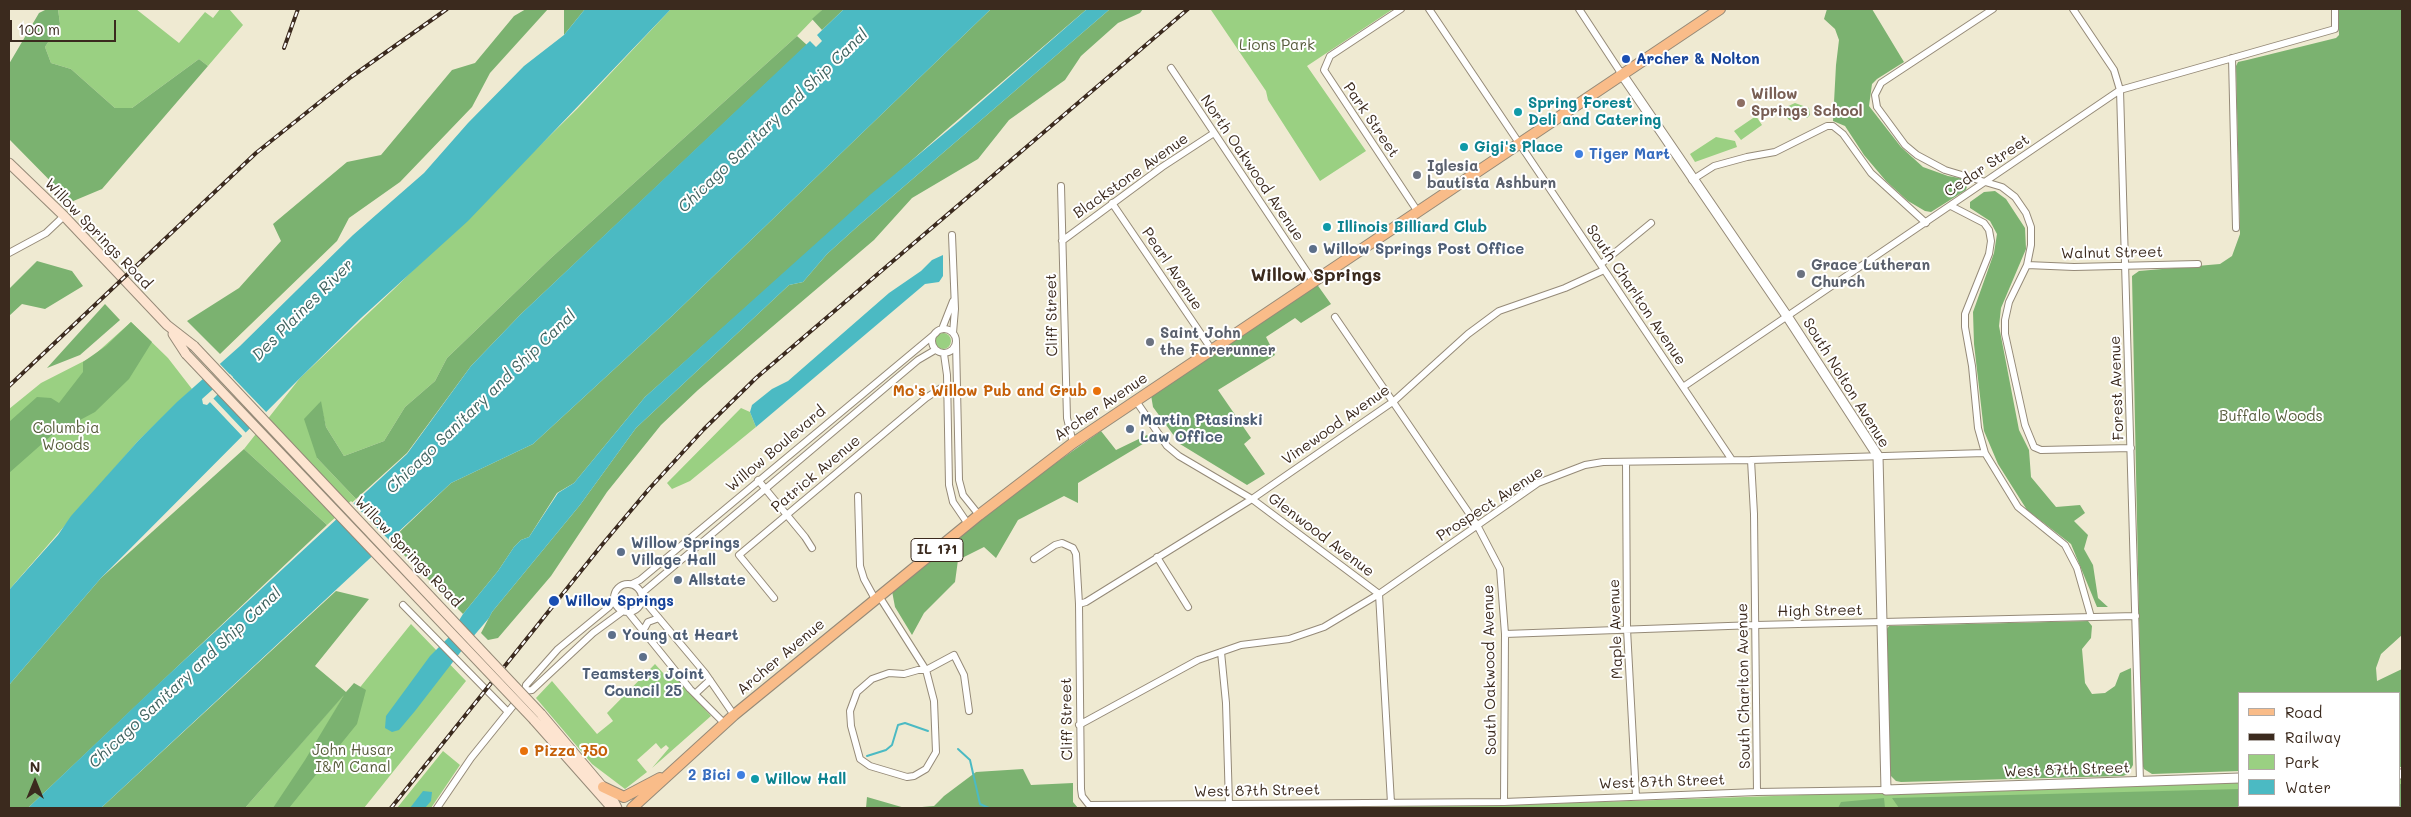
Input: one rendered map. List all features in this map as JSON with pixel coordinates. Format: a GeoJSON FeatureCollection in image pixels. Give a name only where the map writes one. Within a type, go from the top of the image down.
{"type":"FeatureCollection","features":[{"type":"Feature","properties":{"kind":"main road","name":"Archer Avenue"},"geometry":{"type":"LineString","coordinates":[[632,808],[734,715],[979,515],[1073,443],[1418,212],[1621,73],[1720,9]]}},
{"type":"Feature","properties":{"kind":"main road","name":"Willow Springs Road"},"geometry":{"type":"LineString","coordinates":[[9,163],[64,216],[167,325],[194,346],[603,787],[618,808]]}},
{"type":"Feature","properties":{"kind":"main road","name":"Willow Springs Road"},"geometry":{"type":"LineString","coordinates":[[167,325],[186,354],[537,717],[598,795],[612,808]]}},
{"type":"Feature","properties":{"kind":"main road"},"geometry":{"type":"LineString","coordinates":[[603,787],[624,797],[668,774]]}},
{"type":"Feature","properties":{"kind":"street","name":"Park Street"},"geometry":{"type":"LineString","coordinates":[[1401,9],[1330,56],[1325,65],[1326,74],[1418,212]]}},
{"type":"Feature","properties":{"kind":"street","name":"South Charlton Avenue"},"geometry":{"type":"LineString","coordinates":[[1429,9],[1732,460]]}},
{"type":"Feature","properties":{"kind":"street"},"geometry":{"type":"LineString","coordinates":[[1579,9],[1621,73]]}},
{"type":"Feature","properties":{"kind":"street"},"geometry":{"type":"LineString","coordinates":[[1993,9],[1881,83],[1875,95],[1877,107],[1905,145],[1917,155],[1945,170],[2002,187],[2015,197],[2026,213],[2031,227],[2032,245],[2027,265],[2009,302],[2005,320],[2006,334],[2025,425],[2034,447],[2041,450],[2132,448]]}},
{"type":"Feature","properties":{"kind":"street","name":"Forest Avenue"},"geometry":{"type":"LineString","coordinates":[[2073,9],[2114,70],[2120,90],[2132,448],[2140,780]]}},
{"type":"Feature","properties":{"kind":"street","name":"Cedar Street"},"geometry":{"type":"LineString","coordinates":[[1682,387],[1988,182],[2120,90],[2335,29],[2335,9]]}},
{"type":"Feature","properties":{"kind":"street"},"geometry":{"type":"LineString","coordinates":[[2232,58],[2236,228]]}},
{"type":"Feature","properties":{"kind":"street","name":"North Oakwood Avenue"},"geometry":{"type":"LineString","coordinates":[[1171,68],[1313,282]]}},
{"type":"Feature","properties":{"kind":"street","name":"South Nolton Avenue"},"geometry":{"type":"LineString","coordinates":[[1621,73],[1692,180],[1787,316],[1878,456],[1884,623],[1886,790]]}},
{"type":"Feature","properties":{"kind":"street"},"geometry":{"type":"LineString","coordinates":[[1692,180],[1714,166],[1747,156],[1775,152],[1828,126],[1834,126],[1843,134],[1871,173],[1926,223]]}},
{"type":"Feature","properties":{"kind":"street","name":"Blackstone Avenue"},"geometry":{"type":"LineString","coordinates":[[1062,241],[1112,203],[1214,133]]}},
{"type":"Feature","properties":{"kind":"street","name":"Cliff Street"},"geometry":{"type":"LineString","coordinates":[[1062,186],[1068,418],[1073,443]]}},
{"type":"Feature","properties":{"kind":"street","name":"Pearl Avenue"},"geometry":{"type":"LineString","coordinates":[[1112,203],[1212,350]]}},
{"type":"Feature","properties":{"kind":"street"},"geometry":{"type":"LineString","coordinates":[[1951,206],[1984,223],[1991,240],[1989,254],[1965,314],[1965,328],[1972,366],[1978,428],[1986,453],[2018,507],[2065,545],[2077,568],[2091,617]]}},
{"type":"Feature","properties":{"kind":"street"},"geometry":{"type":"LineString","coordinates":[[9,253],[46,233],[64,216]]}},
{"type":"Feature","properties":{"kind":"street","name":"Vinewood Avenue"},"geometry":{"type":"LineString","coordinates":[[1079,604],[1086,602],[1252,499],[1394,400],[1468,334],[1499,311],[1564,288],[1602,267],[1652,223]]}},
{"type":"Feature","properties":{"kind":"street"},"geometry":{"type":"LineString","coordinates":[[952,235],[955,317],[953,333],[956,342],[961,488],[967,502],[979,515]]}},
{"type":"Feature","properties":{"kind":"street","name":"Walnut Street"},"geometry":{"type":"LineString","coordinates":[[2027,265],[2074,267],[2198,264]]}},
{"type":"Feature","properties":{"kind":"street"},"geometry":{"type":"LineString","coordinates":[[944,354],[935,350],[932,343],[954,300]]}},
{"type":"Feature","properties":{"kind":"street","name":"South Oakwood Avenue"},"geometry":{"type":"LineString","coordinates":[[1336,317],[1477,525],[1500,569],[1505,634],[1504,802]]}},
{"type":"Feature","properties":{"kind":"street"},"geometry":{"type":"LineString","coordinates":[[939,331],[953,333]]}},
{"type":"Feature","properties":{"kind":"street","name":"Willow Boulevard"},"geometry":{"type":"LineString","coordinates":[[632,584],[640,580],[939,331]]}},
{"type":"Feature","properties":{"kind":"street"},"geometry":{"type":"LineString","coordinates":[[944,354],[954,349],[956,342]]}},
{"type":"Feature","properties":{"kind":"street","name":"Willow Boulevard"},"geometry":{"type":"LineString","coordinates":[[642,596],[765,488],[918,360],[935,350]]}},
{"type":"Feature","properties":{"kind":"street"},"geometry":{"type":"LineString","coordinates":[[944,354],[947,388],[949,485],[953,502],[968,524]]}},
{"type":"Feature","properties":{"kind":"street","name":"Patrick Avenue"},"geometry":{"type":"LineString","coordinates":[[774,598],[739,555],[934,391],[957,388]]}},
{"type":"Feature","properties":{"kind":"street","name":"Glenwood Avenue"},"geometry":{"type":"LineString","coordinates":[[1136,401],[1167,446],[1179,456],[1252,499],[1379,594],[1391,804]]}},
{"type":"Feature","properties":{"kind":"street","name":"Prospect Avenue"},"geometry":{"type":"LineString","coordinates":[[1079,725],[1182,668],[1221,652],[1241,645],[1289,639],[1324,627],[1379,594],[1538,482],[1585,465],[1603,462],[1986,453]]}},
{"type":"Feature","properties":{"kind":"street","name":"South Charlton Avenue"},"geometry":{"type":"LineString","coordinates":[[1751,460],[1756,625],[1757,792]]}},
{"type":"Feature","properties":{"kind":"street","name":"Maple Avenue"},"geometry":{"type":"LineString","coordinates":[[1626,462],[1627,629],[1636,796]]}},
{"type":"Feature","properties":{"kind":"street"},"geometry":{"type":"LineString","coordinates":[[758,480],[805,536],[812,548]]}},
{"type":"Feature","properties":{"kind":"street"},"geometry":{"type":"LineString","coordinates":[[858,496],[860,566],[864,579],[926,670],[935,711],[936,752],[933,760],[920,774],[907,777],[894,775],[865,764],[857,753],[850,712],[857,692],[865,683],[880,675],[904,674],[926,670],[954,655],[964,675],[969,710]]}},
{"type":"Feature","properties":{"kind":"street","name":"Cliff Street"},"geometry":{"type":"LineString","coordinates":[[1034,559],[1055,544],[1062,543],[1072,548],[1076,554],[1079,604],[1081,789],[1086,803]]}},
{"type":"Feature","properties":{"kind":"street"},"geometry":{"type":"LineString","coordinates":[[1158,557],[1188,607]]}},
{"type":"Feature","properties":{"kind":"street"},"geometry":{"type":"LineString","coordinates":[[725,724],[695,694],[643,631],[625,612],[615,605],[615,590],[618,587],[632,584],[710,680],[734,715]]}},
{"type":"Feature","properties":{"kind":"street"},"geometry":{"type":"LineString","coordinates":[[437,808],[470,758],[507,711],[593,633],[625,612],[636,609],[642,596]]}},
{"type":"Feature","properties":{"kind":"street"},"geometry":{"type":"LineString","coordinates":[[526,692],[526,685],[558,649],[609,607],[614,600]]}},
{"type":"Feature","properties":{"kind":"street"},"geometry":{"type":"LineString","coordinates":[[404,605],[507,711]]}},
{"type":"Feature","properties":{"kind":"street","name":"High Street"},"geometry":{"type":"LineString","coordinates":[[1505,634],[1756,625],[2136,616]]}},
{"type":"Feature","properties":{"kind":"street"},"geometry":{"type":"LineString","coordinates":[[643,631],[648,622],[659,618]]}},
{"type":"Feature","properties":{"kind":"street"},"geometry":{"type":"LineString","coordinates":[[1221,652],[1226,703],[1229,804]]}},
{"type":"Feature","properties":{"kind":"street"},"geometry":{"type":"LineString","coordinates":[[695,694],[710,680]]}},
{"type":"Feature","properties":{"kind":"street","name":"West 87th Street"},"geometry":{"type":"LineString","coordinates":[[1086,803],[1100,807],[1504,802],[1757,792],[1886,790],[2238,778]]}},
{"type":"Feature","properties":{"kind":"green space"},"geometry":{"type":"Polygon","coordinates":[[[47,9],[58,9],[60,24],[45,47],[51,63],[71,69],[115,108],[132,108],[199,59],[208,66],[102,189],[71,202],[9,139],[9,64],[39,13],[47,9]]]}},
{"type":"Feature","properties":{"kind":"green space"},"geometry":{"type":"Polygon","coordinates":[[[58,9],[136,9],[179,43],[205,12],[213,18],[220,9],[229,9],[243,25],[208,66],[199,59],[132,108],[115,108],[71,69],[51,63],[45,47],[60,24],[58,9]]]}},
{"type":"Feature","properties":{"kind":"green space"},"geometry":{"type":"Polygon","coordinates":[[[526,9],[548,9],[490,73],[472,107],[400,182],[349,218],[337,241],[220,354],[187,321],[239,288],[281,241],[273,224],[347,162],[381,155],[452,70],[475,63],[514,16],[526,9]]]}},
{"type":"Feature","properties":{"kind":"green space"},"geometry":{"type":"Polygon","coordinates":[[[564,9],[585,9],[564,35],[564,9]]]}},
{"type":"Feature","properties":{"kind":"green space"},"geometry":{"type":"Polygon","coordinates":[[[671,9],[823,9],[797,36],[551,258],[447,358],[435,381],[405,407],[384,441],[344,456],[326,427],[320,401],[317,458],[356,499],[327,525],[244,449],[300,378],[393,290],[577,109],[671,9]]]}},
{"type":"Feature","properties":{"kind":"green space"},"geometry":{"type":"Polygon","coordinates":[[[823,9],[844,9],[822,30],[812,19],[823,9]]]}},
{"type":"Feature","properties":{"kind":"green space"},"geometry":{"type":"Polygon","coordinates":[[[991,9],[1087,9],[946,130],[645,397],[574,483],[557,493],[529,537],[521,540],[514,547],[498,571],[463,614],[390,541],[451,483],[533,444],[672,316],[991,9]]]}},
{"type":"Feature","properties":{"kind":"green space"},"geometry":{"type":"Polygon","coordinates":[[[1110,9],[1143,9],[1140,13],[1118,23],[1081,56],[1065,80],[1009,120],[978,159],[912,198],[874,240],[698,390],[661,425],[607,492],[551,576],[498,638],[488,640],[481,633],[492,612],[580,505],[636,428],[789,285],[803,282],[827,254],[858,226],[1110,9]]]}},
{"type":"Feature","properties":{"kind":"green space","name":"Lions Park"},"geometry":{"type":"Polygon","coordinates":[[[1212,9],[1393,9],[1307,66],[1366,151],[1320,181],[1268,100],[1266,91],[1212,9]]]}},
{"type":"Feature","properties":{"kind":"green space"},"geometry":{"type":"Polygon","coordinates":[[[1827,9],[1872,9],[1904,62],[1872,84],[1869,106],[1901,147],[1923,167],[1948,176],[1965,179],[1966,190],[1931,212],[1925,211],[1908,201],[1886,181],[1864,155],[1845,126],[1833,121],[1839,40],[1835,29],[1824,19],[1827,9]]]}},
{"type":"Feature","properties":{"kind":"green space","name":"Buffalo Woods"},"geometry":{"type":"Polygon","coordinates":[[[2338,9],[2402,9],[2402,635],[2381,654],[2376,668],[2377,681],[2402,669],[2402,767],[2401,692],[2238,692],[2238,771],[2152,774],[2144,769],[2142,764],[2132,276],[2139,271],[2220,264],[2232,256],[2240,234],[2236,66],[2238,62],[2336,38],[2339,35],[2338,9]]]}},
{"type":"Feature","properties":{"kind":"green space"},"geometry":{"type":"Polygon","coordinates":[[[797,36],[807,45],[521,314],[471,366],[407,453],[356,499],[317,458],[304,419],[321,401],[326,427],[344,456],[384,441],[405,407],[435,381],[447,358],[551,258],[797,36]]]}},
{"type":"Feature","properties":{"kind":"green space"},"geometry":{"type":"Polygon","coordinates":[[[1795,103],[1809,108],[1810,115],[1807,118],[1802,116],[1794,121],[1789,120],[1783,112],[1784,108],[1795,103]]]}},
{"type":"Feature","properties":{"kind":"green space"},"geometry":{"type":"Polygon","coordinates":[[[1756,116],[1762,125],[1741,140],[1734,131],[1756,116]]]}},
{"type":"Feature","properties":{"kind":"green space"},"geometry":{"type":"Polygon","coordinates":[[[1716,137],[1735,141],[1737,147],[1695,162],[1690,154],[1716,137]]]}},
{"type":"Feature","properties":{"kind":"green space"},"geometry":{"type":"Polygon","coordinates":[[[1995,191],[2006,199],[2025,228],[2026,249],[2001,308],[1999,326],[2019,430],[2029,450],[2031,477],[2056,507],[2080,505],[2085,513],[2074,521],[2088,535],[2084,549],[2093,565],[2098,598],[2108,607],[2097,607],[2071,544],[2027,510],[1998,464],[1984,431],[1974,344],[1973,312],[1994,253],[1997,234],[1990,221],[1970,208],[1970,202],[1984,192],[1995,191]]]}},
{"type":"Feature","properties":{"kind":"green space"},"geometry":{"type":"Polygon","coordinates":[[[37,261],[72,271],[83,286],[45,309],[22,304],[9,316],[9,289],[37,261]]]}},
{"type":"Feature","properties":{"kind":"green space"},"geometry":{"type":"Polygon","coordinates":[[[1316,283],[1331,304],[1301,323],[1295,318],[1266,337],[1275,355],[1218,390],[1251,438],[1244,444],[1265,474],[1247,485],[1180,444],[1153,407],[1151,395],[1316,283]]]}},
{"type":"Feature","properties":{"kind":"green space"},"geometry":{"type":"Polygon","coordinates":[[[105,304],[120,320],[80,355],[47,368],[105,304]]]}},
{"type":"Feature","properties":{"kind":"green space","name":"Columbia Woods"},"geometry":{"type":"Polygon","coordinates":[[[131,322],[168,358],[192,389],[138,441],[9,590],[9,409],[41,383],[92,357],[131,322]]]}},
{"type":"Feature","properties":{"kind":"green space"},"geometry":{"type":"Polygon","coordinates":[[[131,322],[152,342],[129,379],[95,412],[52,435],[9,473],[9,422],[37,397],[51,398],[59,403],[83,372],[83,362],[106,346],[131,322]]]}},
{"type":"Feature","properties":{"kind":"green space"},"geometry":{"type":"Polygon","coordinates":[[[943,333],[951,341],[943,349],[935,341],[943,333]]]}},
{"type":"Feature","properties":{"kind":"green space"},"geometry":{"type":"Polygon","coordinates":[[[741,408],[750,412],[756,427],[690,481],[672,489],[667,483],[741,408]]]}},
{"type":"Feature","properties":{"kind":"green space"},"geometry":{"type":"Polygon","coordinates":[[[1101,431],[1116,450],[1147,435],[1151,439],[1078,483],[1078,503],[1064,496],[1018,520],[996,558],[984,547],[958,560],[955,582],[924,613],[912,635],[895,607],[892,591],[999,503],[1101,431]]]}},
{"type":"Feature","properties":{"kind":"green space"},"geometry":{"type":"Polygon","coordinates":[[[244,449],[327,525],[28,808],[9,808],[9,685],[101,578],[244,449]]]}},
{"type":"Feature","properties":{"kind":"green space"},"geometry":{"type":"Polygon","coordinates":[[[336,591],[369,599],[315,666],[346,692],[354,683],[366,690],[357,724],[289,808],[273,808],[305,760],[344,695],[245,808],[101,808],[336,591]]]}},
{"type":"Feature","properties":{"kind":"green space"},"geometry":{"type":"Polygon","coordinates":[[[2088,621],[2092,626],[2091,638],[2082,649],[2085,683],[2092,694],[2105,693],[2115,686],[2120,673],[2131,668],[2133,765],[2128,774],[2123,776],[1901,782],[1896,781],[1891,776],[1887,760],[1886,630],[1889,626],[2088,621]]]}},
{"type":"Feature","properties":{"kind":"green space","name":"John Husar I&M Canal"},"geometry":{"type":"Polygon","coordinates":[[[411,624],[466,681],[364,808],[245,808],[346,692],[320,737],[411,624]]]}},
{"type":"Feature","properties":{"kind":"green space"},"geometry":{"type":"Polygon","coordinates":[[[655,664],[664,674],[669,670],[711,716],[652,768],[669,748],[666,745],[661,749],[656,743],[637,760],[647,772],[625,789],[592,764],[536,698],[552,681],[597,734],[613,721],[607,713],[655,664]]]}},
{"type":"Feature","properties":{"kind":"green space"},"geometry":{"type":"Polygon","coordinates":[[[443,751],[460,765],[431,808],[397,808],[443,751]]]}},
{"type":"Feature","properties":{"kind":"green space"},"geometry":{"type":"Polygon","coordinates":[[[1023,769],[1031,785],[1073,783],[1073,802],[1078,808],[910,808],[934,806],[976,772],[1023,769]]]}},
{"type":"Feature","properties":{"kind":"green space"},"geometry":{"type":"Polygon","coordinates":[[[2402,775],[2402,808],[1283,808],[1541,804],[2238,780],[2238,807],[2401,807],[2402,775]]]}},
{"type":"Feature","properties":{"kind":"green space"},"geometry":{"type":"Polygon","coordinates":[[[2402,784],[2402,808],[1899,808],[1892,798],[2238,789],[2238,807],[2401,807],[2402,784]]]}},
{"type":"Feature","properties":{"kind":"green space"},"geometry":{"type":"Polygon","coordinates":[[[867,797],[905,808],[866,808],[867,797]]]}},
{"type":"Feature","properties":{"kind":"green space"},"geometry":{"type":"Polygon","coordinates":[[[1884,798],[1885,808],[1838,808],[1841,802],[1884,798]]]}},
{"type":"Feature","properties":{"kind":"water","name":"Des Plaines River"},"geometry":{"type":"Polygon","coordinates":[[[585,9],[671,9],[468,221],[361,318],[101,578],[9,685],[9,590],[58,535],[71,516],[138,441],[177,402],[240,346],[353,235],[424,173],[468,123],[524,66],[564,35],[585,9]],[[230,374],[202,399],[203,404],[207,405],[233,377],[230,374]]]}},
{"type":"Feature","properties":{"kind":"water","name":"Chicago Sanitary and Ship Canal"},"geometry":{"type":"Polygon","coordinates":[[[844,9],[991,9],[672,316],[533,444],[451,483],[101,808],[28,808],[152,690],[407,454],[471,366],[521,314],[810,41],[816,47],[822,41],[817,35],[844,9]]]}},
{"type":"Feature","properties":{"kind":"water"},"geometry":{"type":"Polygon","coordinates":[[[1087,9],[1110,9],[858,226],[827,254],[803,282],[789,285],[636,428],[580,505],[492,612],[415,711],[399,730],[392,732],[385,728],[386,716],[430,656],[448,638],[463,614],[498,571],[514,547],[521,540],[529,537],[558,493],[574,483],[645,397],[871,194],[958,122],[1087,9]]]}},
{"type":"Feature","properties":{"kind":"water"},"geometry":{"type":"Polygon","coordinates":[[[943,255],[943,276],[939,282],[925,284],[756,427],[750,412],[752,405],[772,389],[788,381],[889,293],[921,271],[932,260],[943,255]]]}},
{"type":"Feature","properties":{"kind":"water"},"geometry":{"type":"Polygon","coordinates":[[[423,791],[432,792],[431,801],[425,808],[410,808],[423,791]]]}},
{"type":"Feature","properties":{"kind":"pier"},"geometry":{"type":"Polygon","coordinates":[[[218,362],[268,414],[252,430],[217,392],[230,378],[215,390],[202,376],[218,362]]]}},
{"type":"Feature","properties":{"kind":"pier"},"geometry":{"type":"Polygon","coordinates":[[[212,397],[247,434],[244,438],[208,400],[212,397]]]}},
{"type":"Feature","properties":{"kind":"pier"},"geometry":{"type":"Polygon","coordinates":[[[351,501],[391,542],[374,559],[334,516],[351,501]]]}},
{"type":"Feature","properties":{"kind":"waterway"},"geometry":{"type":"LineString","coordinates":[[867,756],[886,750],[892,745],[898,725],[905,723],[928,731]]}},
{"type":"Feature","properties":{"kind":"waterway"},"geometry":{"type":"LineString","coordinates":[[958,749],[970,760],[980,804],[989,808]]}},
{"type":"Feature","properties":{"kind":"railway"},"geometry":{"type":"LineString","coordinates":[[284,48],[298,9]]}},
{"type":"Feature","properties":{"kind":"railway"},"geometry":{"type":"LineString","coordinates":[[9,386],[256,153],[351,77],[447,9]]}},
{"type":"Feature","properties":{"kind":"railway"},"geometry":{"type":"LineString","coordinates":[[391,808],[601,546],[649,489],[704,429],[756,378],[1188,9]]}},
{"type":"Feature","properties":{"kind":"place","name":"Archer & Nolton"},"geometry":{"type":"Point","coordinates":[1626,59]}},
{"type":"Feature","properties":{"kind":"place","name":"Willow Springs School"},"geometry":{"type":"Point","coordinates":[1741,103]}},
{"type":"Feature","properties":{"kind":"place","name":"Spring Forest Deli and Catering"},"geometry":{"type":"Point","coordinates":[1518,112]}},
{"type":"Feature","properties":{"kind":"place","name":"Gigi's Place"},"geometry":{"type":"Point","coordinates":[1464,147]}},
{"type":"Feature","properties":{"kind":"place","name":"Tiger Mart"},"geometry":{"type":"Point","coordinates":[1579,154]}},
{"type":"Feature","properties":{"kind":"place","name":"Iglesia bautista Ashburn"},"geometry":{"type":"Point","coordinates":[1417,175]}},
{"type":"Feature","properties":{"kind":"place","name":"Illinois Billiard Club"},"geometry":{"type":"Point","coordinates":[1327,227]}},
{"type":"Feature","properties":{"kind":"place","name":"Willow Springs Post Office"},"geometry":{"type":"Point","coordinates":[1313,249]}},
{"type":"Feature","properties":{"kind":"place","name":"Grace Lutheran Church"},"geometry":{"type":"Point","coordinates":[1801,274]}},
{"type":"Feature","properties":{"kind":"place","name":"Saint John the Forerunner"},"geometry":{"type":"Point","coordinates":[1150,342]}},
{"type":"Feature","properties":{"kind":"place","name":"Mo's Willow Pub and Grub"},"geometry":{"type":"Point","coordinates":[1097,391]}},
{"type":"Feature","properties":{"kind":"place","name":"Martin Ptasinski Law Office"},"geometry":{"type":"Point","coordinates":[1130,429]}},
{"type":"Feature","properties":{"kind":"place","name":"Willow Springs Village Hall"},"geometry":{"type":"Point","coordinates":[621,552]}},
{"type":"Feature","properties":{"kind":"place","name":"Allstate"},"geometry":{"type":"Point","coordinates":[678,580]}},
{"type":"Feature","properties":{"kind":"place","name":"Willow Springs"},"geometry":{"type":"Point","coordinates":[554,601]}},
{"type":"Feature","properties":{"kind":"place","name":"Young at Heart"},"geometry":{"type":"Point","coordinates":[612,635]}},
{"type":"Feature","properties":{"kind":"place","name":"Teamsters Joint Council 25"},"geometry":{"type":"Point","coordinates":[643,657]}},
{"type":"Feature","properties":{"kind":"place","name":"Pizza 750"},"geometry":{"type":"Point","coordinates":[524,751]}},
{"type":"Feature","properties":{"kind":"place","name":"2 Bici"},"geometry":{"type":"Point","coordinates":[741,775]}},
{"type":"Feature","properties":{"kind":"place","name":"Willow Hall"},"geometry":{"type":"Point","coordinates":[755,779]}},
{"type":"Feature","properties":{"kind":"district","name":"Willow Springs"},"geometry":{"type":"Point","coordinates":[1316,275]}}]}
